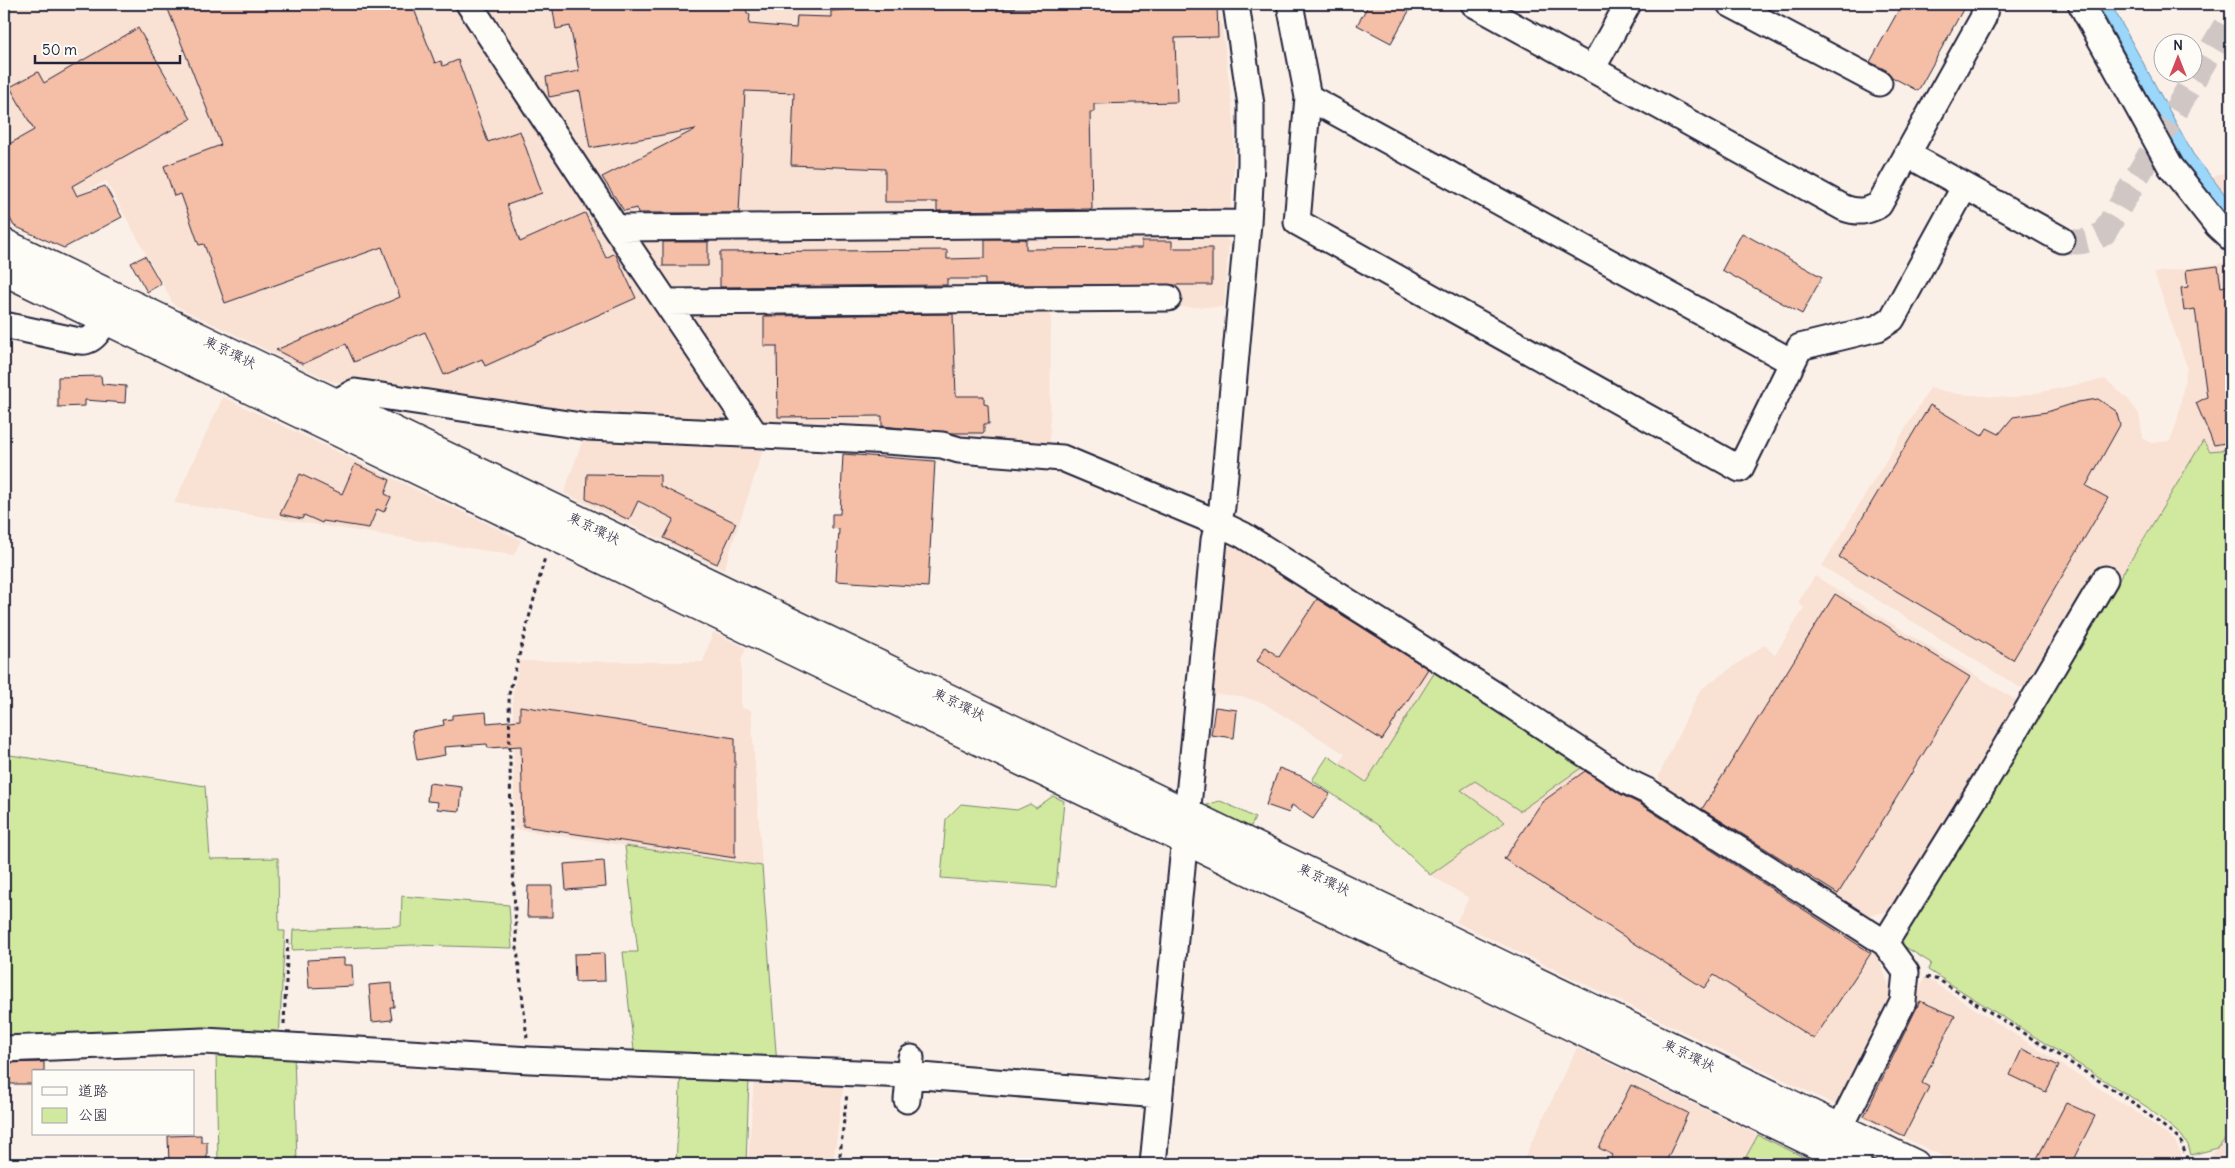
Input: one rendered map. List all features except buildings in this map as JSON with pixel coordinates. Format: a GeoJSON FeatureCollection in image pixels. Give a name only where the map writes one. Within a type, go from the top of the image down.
{"type":"FeatureCollection","features":[{"type":"Feature","properties":{"kind":"highway","name":"東京環状"},"geometry":{"type":"LineString","coordinates":[[4,242],[110,308],[551,535],[1915,1164]]}},
{"type":"Feature","properties":{"kind":"highway","name":"東京環状"},"geometry":{"type":"LineString","coordinates":[[4,272],[110,308],[335,403],[1858,1164]]}},
{"type":"Feature","properties":{"kind":"street"},"geometry":{"type":"LineString","coordinates":[[469,4],[616,228],[755,434]]}},
{"type":"Feature","properties":{"kind":"street"},"geometry":{"type":"LineString","coordinates":[[1153,1164],[1214,540],[1222,507],[1248,223],[1251,105],[1236,4]]}},
{"type":"Feature","properties":{"kind":"street"},"geometry":{"type":"LineString","coordinates":[[1290,4],[1308,97],[1297,222],[1740,469],[1800,347],[1878,328],[1892,319],[1964,186]]}},
{"type":"Feature","properties":{"kind":"street"},"geometry":{"type":"LineString","coordinates":[[1474,4],[1844,208],[1856,212],[1868,211],[1879,206],[1983,18],[1986,4]]}},
{"type":"Feature","properties":{"kind":"street"},"geometry":{"type":"LineString","coordinates":[[1592,69],[1628,4]]}},
{"type":"Feature","properties":{"kind":"street"},"geometry":{"type":"LineString","coordinates":[[1730,4],[1879,83]]}},
{"type":"Feature","properties":{"kind":"street"},"geometry":{"type":"LineString","coordinates":[[2081,4],[2171,166],[2217,225],[2231,238]]}},
{"type":"Feature","properties":{"kind":"street"},"geometry":{"type":"LineString","coordinates":[[1308,97],[1792,362]]}},
{"type":"Feature","properties":{"kind":"street"},"geometry":{"type":"LineString","coordinates":[[1907,154],[2062,240]]}},
{"type":"Feature","properties":{"kind":"street"},"geometry":{"type":"LineString","coordinates":[[616,228],[1248,223]]}},
{"type":"Feature","properties":{"kind":"street"},"geometry":{"type":"LineString","coordinates":[[666,302],[1168,298]]}},
{"type":"Feature","properties":{"kind":"street"},"geometry":{"type":"LineString","coordinates":[[4,325],[83,341],[94,337],[110,308]]}},
{"type":"Feature","properties":{"kind":"street"},"geometry":{"type":"LineString","coordinates":[[335,403],[355,392],[588,427],[889,441],[942,445],[959,450],[1062,458],[1243,535],[1380,621],[1628,782],[1648,791],[1885,943],[1906,972],[1903,1002],[1840,1128]]}},
{"type":"Feature","properties":{"kind":"street"},"geometry":{"type":"LineString","coordinates":[[1885,943],[1986,780],[2105,579]]}},
{"type":"Feature","properties":{"kind":"street"},"geometry":{"type":"LineString","coordinates":[[4,1050],[204,1041],[530,1060],[850,1073],[910,1066],[1159,1095]]}},
{"type":"Feature","properties":{"kind":"street"},"geometry":{"type":"LineString","coordinates":[[907,1100],[910,1066]]}},
{"type":"Feature","properties":{"kind":"path"},"geometry":{"type":"LineString","coordinates":[[530,1060],[516,939],[510,832],[509,694],[551,535]]}},
{"type":"Feature","properties":{"kind":"path"},"geometry":{"type":"LineString","coordinates":[[283,1045],[288,939]]}},
{"type":"Feature","properties":{"kind":"path"},"geometry":{"type":"LineString","coordinates":[[1906,972],[1939,980],[2128,1099],[2180,1139],[2189,1164]]}},
{"type":"Feature","properties":{"kind":"path"},"geometry":{"type":"LineString","coordinates":[[840,1164],[850,1073]]}},
{"type":"Feature","properties":{"kind":"shaded area"},"geometry":{"type":"Polygon","coordinates":[[[4,4],[455,4],[730,418],[725,427],[595,421],[330,381],[174,305],[106,181],[66,202],[57,200],[9,227],[4,224],[4,4]]]}},
{"type":"Feature","properties":{"kind":"shaded area"},"geometry":{"type":"Polygon","coordinates":[[[482,4],[1219,4],[1234,120],[1231,207],[1224,215],[632,219],[622,213],[482,4]]]}},
{"type":"Feature","properties":{"kind":"shaded area"},"geometry":{"type":"Polygon","coordinates":[[[2231,169],[2231,202],[2212,178],[2231,169]]]}},
{"type":"Feature","properties":{"kind":"shaded area"},"geometry":{"type":"Polygon","coordinates":[[[1221,232],[1229,242],[1224,307],[1051,308],[1050,449],[765,429],[642,245],[648,235],[1221,232]]]}},
{"type":"Feature","properties":{"kind":"shaded area"},"geometry":{"type":"Polygon","coordinates":[[[2229,262],[2231,264],[2231,449],[2210,452],[2203,442],[2115,585],[2028,687],[2019,687],[1822,566],[1930,388],[1958,394],[2011,398],[2105,379],[2128,399],[2139,414],[2143,438],[2151,443],[2170,441],[2177,422],[2187,367],[2154,273],[2229,262]]]}},
{"type":"Feature","properties":{"kind":"shaded area"},"geometry":{"type":"Polygon","coordinates":[[[223,397],[521,540],[514,555],[174,503],[223,397]]]}},
{"type":"Feature","properties":{"kind":"shaded area"},"geometry":{"type":"Polygon","coordinates":[[[585,433],[766,441],[724,570],[564,493],[585,433]]]}},
{"type":"Feature","properties":{"kind":"shaded area"},"geometry":{"type":"Polygon","coordinates":[[[1238,541],[1438,667],[1366,782],[1339,764],[1345,754],[1263,703],[1240,696],[1213,694],[1228,546],[1238,541]]]}},
{"type":"Feature","properties":{"kind":"shaded area"},"geometry":{"type":"Polygon","coordinates":[[[1815,576],[2019,702],[1898,902],[1885,912],[1872,915],[1860,914],[1660,788],[1659,775],[1700,690],[1764,645],[1775,655],[1804,608],[1798,602],[1815,576]]]}},
{"type":"Feature","properties":{"kind":"shaded area"},"geometry":{"type":"Polygon","coordinates":[[[713,632],[746,648],[741,661],[741,708],[751,710],[762,866],[514,829],[513,693],[520,661],[703,662],[713,632]]]}},
{"type":"Feature","properties":{"kind":"shaded area"},"geometry":{"type":"Polygon","coordinates":[[[1588,763],[1874,947],[1892,993],[1838,1106],[1456,922],[1469,898],[1430,875],[1505,822],[1461,790],[1475,781],[1588,763]]]}},
{"type":"Feature","properties":{"kind":"shaded area"},"geometry":{"type":"Polygon","coordinates":[[[1925,977],[2141,1115],[2175,1141],[2182,1156],[2182,1164],[1959,1164],[1859,1116],[1925,977]]]}},
{"type":"Feature","properties":{"kind":"shaded area"},"geometry":{"type":"Polygon","coordinates":[[[1577,1048],[1758,1135],[1742,1164],[1533,1164],[1523,1160],[1577,1048]]]}},
{"type":"Feature","properties":{"kind":"shaded area"},"geometry":{"type":"Polygon","coordinates":[[[754,1078],[844,1083],[833,1164],[748,1164],[754,1078]]]}},
{"type":"Feature","properties":{"kind":"shaded area"},"geometry":{"type":"Polygon","coordinates":[[[2231,1132],[2231,1164],[2203,1164],[2218,1148],[2231,1132]]]}},
{"type":"Feature","properties":{"kind":"green space"},"geometry":{"type":"Polygon","coordinates":[[[2203,441],[2210,451],[2231,449],[2231,1132],[2218,1148],[2191,1155],[2188,1145],[2181,1135],[2147,1107],[1928,970],[1931,963],[1899,943],[2203,441]]]}},
{"type":"Feature","properties":{"kind":"green space"},"geometry":{"type":"Polygon","coordinates":[[[1438,667],[1588,763],[1520,811],[1475,781],[1461,790],[1505,822],[1430,875],[1379,826],[1312,780],[1328,756],[1366,782],[1438,667]]]}},
{"type":"Feature","properties":{"kind":"green space"},"geometry":{"type":"Polygon","coordinates":[[[4,754],[205,786],[210,859],[278,858],[279,931],[285,931],[279,1039],[4,1043],[4,754]]]}},
{"type":"Feature","properties":{"kind":"green space"},"geometry":{"type":"Polygon","coordinates":[[[1053,796],[1064,801],[1056,887],[941,878],[946,819],[961,804],[1017,810],[1030,804],[1036,808],[1053,796]]]}},
{"type":"Feature","properties":{"kind":"green space"},"geometry":{"type":"Polygon","coordinates":[[[1219,801],[1255,818],[1249,830],[1211,812],[1207,805],[1219,801]]]}},
{"type":"Feature","properties":{"kind":"green space"},"geometry":{"type":"Polygon","coordinates":[[[625,846],[762,866],[777,1065],[635,1059],[623,952],[638,952],[625,846]]]}},
{"type":"Feature","properties":{"kind":"green space"},"geometry":{"type":"Polygon","coordinates":[[[402,896],[509,905],[512,948],[414,945],[292,950],[293,930],[401,926],[402,896]]]}},
{"type":"Feature","properties":{"kind":"green space"},"geometry":{"type":"Polygon","coordinates":[[[216,1048],[294,1052],[297,1164],[218,1164],[216,1048]]]}},
{"type":"Feature","properties":{"kind":"green space"},"geometry":{"type":"Polygon","coordinates":[[[681,1071],[749,1078],[746,1164],[676,1164],[681,1071]]]}},
{"type":"Feature","properties":{"kind":"green space"},"geometry":{"type":"Polygon","coordinates":[[[1758,1135],[1818,1164],[1742,1164],[1758,1135]]]}},
{"type":"Feature","properties":{"kind":"water"},"geometry":{"type":"Polygon","coordinates":[[[2098,4],[2111,4],[2193,154],[2231,202],[2231,221],[2183,161],[2098,4]]]}},
{"type":"Feature","properties":{"kind":"tunnel"},"geometry":{"type":"LineString","coordinates":[[2062,240],[2084,241],[2104,233],[2231,16]]}}]}
